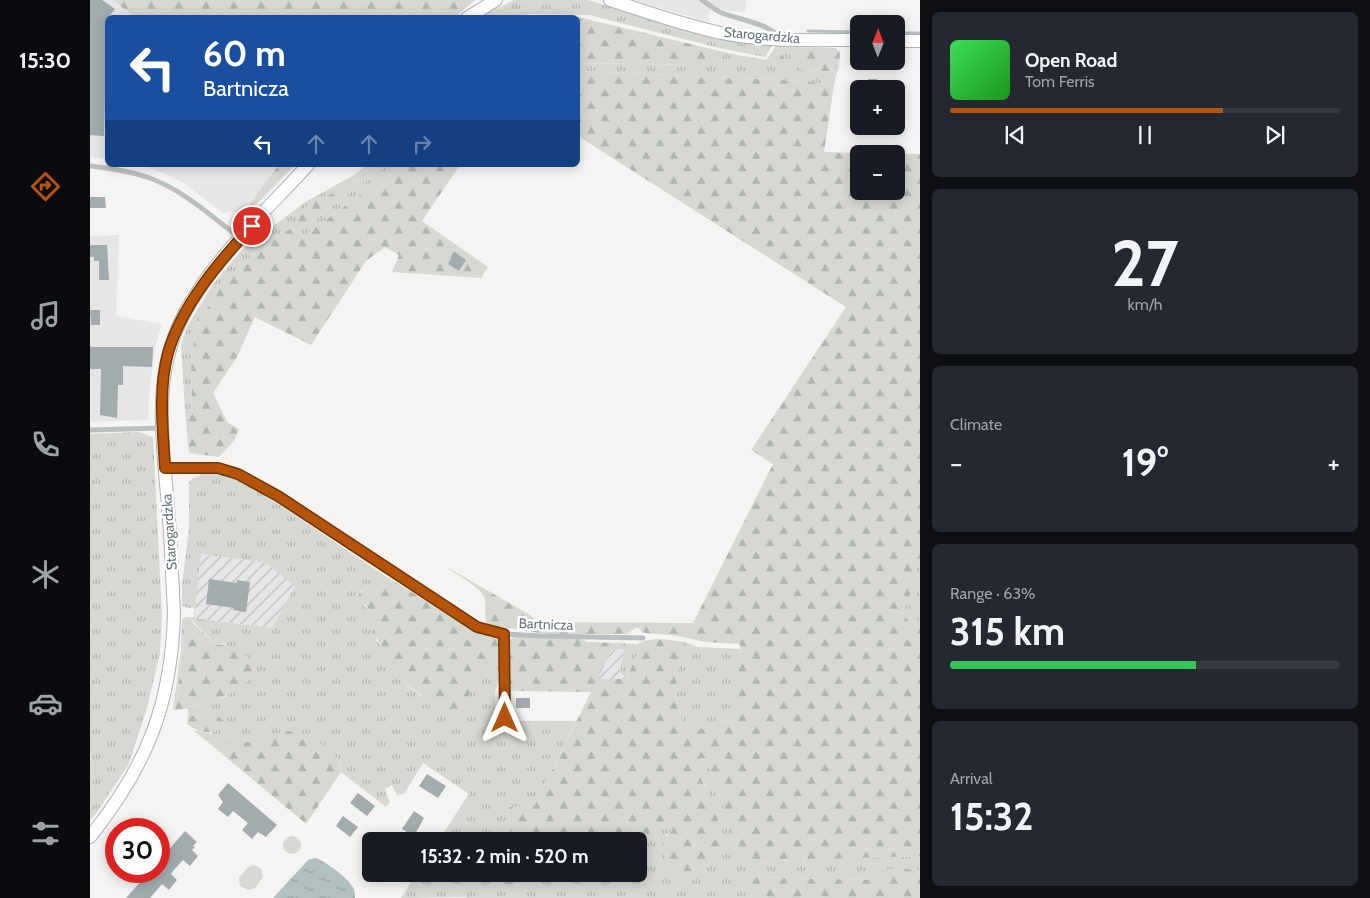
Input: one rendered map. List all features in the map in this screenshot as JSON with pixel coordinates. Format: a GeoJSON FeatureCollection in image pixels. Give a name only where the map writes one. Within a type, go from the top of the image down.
{"type":"FeatureCollection","features":[{"type":"Feature","properties":{"kind":"main road"},"geometry":{"type":"LineString","coordinates":[[472,15],[496,0]]}},
{"type":"Feature","properties":{"kind":"main road","name":"Starogardzka"},"geometry":{"type":"LineString","coordinates":[[610,0],[722,33],[756,38],[850,40]]}},
{"type":"Feature","properties":{"kind":"main road"},"geometry":{"type":"LineString","coordinates":[[905,40],[920,41]]}},
{"type":"Feature","properties":{"kind":"main road","name":"Starogardzka"},"geometry":{"type":"LineString","coordinates":[[90,837],[113,808],[138,765],[156,724],[167,682],[173,638],[174,612],[162,428],[164,378],[168,354],[178,326],[210,275],[240,238],[306,167]]}},
{"type":"Feature","properties":{"kind":"street"},"geometry":{"type":"LineString","coordinates":[[702,0],[720,12],[765,27],[776,33],[779,38]]}},
{"type":"Feature","properties":{"kind":"street"},"geometry":{"type":"LineString","coordinates":[[90,166],[129,172],[161,183],[185,197],[240,238]]}},
{"type":"Feature","properties":{"kind":"street"},"geometry":{"type":"LineString","coordinates":[[90,430],[162,428]]}},
{"type":"Feature","properties":{"kind":"street","name":"Bartnicza"},"geometry":{"type":"LineString","coordinates":[[165,468],[218,468],[238,474],[285,501],[477,627],[504,634],[643,638]]}},
{"type":"Feature","properties":{"kind":"street"},"geometry":{"type":"LineString","coordinates":[[504,634],[505,718]]}},
{"type":"Feature","properties":{"kind":"shaded area"},"geometry":{"type":"Polygon","coordinates":[[[90,0],[113,0],[133,15],[105,15],[105,159],[90,157],[90,0]]]}},
{"type":"Feature","properties":{"kind":"shaded area"},"geometry":{"type":"Polygon","coordinates":[[[635,0],[746,0],[746,12],[710,10],[708,22],[635,0]]]}},
{"type":"Feature","properties":{"kind":"shaded area"},"geometry":{"type":"Polygon","coordinates":[[[147,167],[277,167],[244,211],[223,213],[185,184],[147,167]]]}},
{"type":"Feature","properties":{"kind":"shaded area"},"geometry":{"type":"Polygon","coordinates":[[[119,235],[116,316],[162,324],[155,347],[148,420],[90,422],[90,236],[119,235]]]}},
{"type":"Feature","properties":{"kind":"shaded area"},"geometry":{"type":"Polygon","coordinates":[[[200,554],[266,563],[296,586],[272,628],[193,618],[200,554]]]}},
{"type":"Feature","properties":{"kind":"shaded area"},"geometry":{"type":"Polygon","coordinates":[[[624,649],[620,671],[626,679],[597,679],[611,650],[624,649]]]}},
{"type":"Feature","properties":{"kind":"green space"},"geometry":{"type":"Polygon","coordinates":[[[113,0],[475,0],[457,15],[132,15],[113,0]]]}},
{"type":"Feature","properties":{"kind":"green space"},"geometry":{"type":"Polygon","coordinates":[[[514,0],[588,0],[696,33],[774,43],[765,57],[719,48],[589,15],[484,15],[514,0]]]}},
{"type":"Feature","properties":{"kind":"green space"},"geometry":{"type":"Polygon","coordinates":[[[580,17],[728,53],[699,65],[580,63],[580,17]]]}},
{"type":"Feature","properties":{"kind":"green space"},"geometry":{"type":"Polygon","coordinates":[[[776,46],[786,47],[802,70],[837,72],[834,85],[804,81],[580,71],[580,63],[699,65],[728,53],[766,60],[769,56],[778,68],[791,68],[776,46]]]}},
{"type":"Feature","properties":{"kind":"green space"},"geometry":{"type":"Polygon","coordinates":[[[776,46],[791,70],[778,68],[769,56],[776,46]]]}},
{"type":"Feature","properties":{"kind":"green space"},"geometry":{"type":"Polygon","coordinates":[[[786,47],[836,48],[840,52],[839,68],[837,72],[802,70],[786,47]]]}},
{"type":"Feature","properties":{"kind":"green space"},"geometry":{"type":"Polygon","coordinates":[[[580,71],[804,81],[834,85],[824,152],[850,153],[850,200],[905,200],[905,154],[920,154],[920,560],[918,560],[913,588],[902,613],[910,622],[920,623],[920,856],[769,861],[757,865],[740,864],[715,779],[705,758],[698,759],[699,774],[713,803],[719,824],[721,849],[710,860],[703,873],[671,870],[665,867],[662,839],[672,831],[664,825],[653,828],[647,840],[647,832],[510,832],[509,807],[534,806],[591,692],[509,691],[507,641],[514,637],[581,639],[588,642],[621,643],[624,649],[611,650],[598,679],[626,679],[640,649],[637,644],[648,640],[660,639],[685,642],[681,653],[676,688],[678,706],[683,722],[701,729],[719,721],[732,722],[740,710],[733,697],[733,681],[741,649],[739,644],[705,642],[679,636],[646,633],[642,632],[639,628],[635,628],[627,634],[546,634],[488,625],[485,618],[485,600],[481,592],[473,584],[447,567],[542,622],[693,623],[773,464],[751,450],[846,307],[580,137],[580,71]]]}},
{"type":"Feature","properties":{"kind":"green space"},"geometry":{"type":"Polygon","coordinates":[[[277,167],[293,167],[247,214],[244,211],[277,167]]]}},
{"type":"Feature","properties":{"kind":"green space"},"geometry":{"type":"Polygon","coordinates":[[[365,167],[363,172],[349,184],[303,209],[310,222],[384,167],[400,167],[395,173],[385,177],[305,235],[290,229],[267,240],[225,282],[201,317],[191,354],[192,415],[185,411],[181,344],[188,325],[214,283],[242,250],[305,202],[365,167]]]}},
{"type":"Feature","properties":{"kind":"green space"},"geometry":{"type":"Polygon","coordinates":[[[365,167],[384,167],[310,222],[299,224],[295,220],[305,208],[340,190],[363,172],[365,167]]]}},
{"type":"Feature","properties":{"kind":"green space"},"geometry":{"type":"Polygon","coordinates":[[[400,167],[459,167],[422,221],[488,267],[481,278],[392,272],[399,255],[385,247],[366,261],[311,345],[255,317],[237,357],[213,393],[227,422],[239,429],[234,441],[219,457],[189,453],[185,411],[192,414],[191,354],[201,317],[225,282],[267,240],[290,229],[305,235],[385,177],[395,173],[400,167]]]}},
{"type":"Feature","properties":{"kind":"green space"},"geometry":{"type":"Polygon","coordinates":[[[139,432],[153,437],[162,615],[160,653],[147,708],[129,764],[95,815],[90,751],[90,434],[139,432]]]}},
{"type":"Feature","properties":{"kind":"green space"},"geometry":{"type":"Polygon","coordinates":[[[200,473],[224,475],[247,483],[384,575],[379,583],[361,591],[364,606],[376,613],[380,621],[376,625],[376,640],[383,648],[383,660],[399,678],[421,696],[495,654],[501,647],[502,672],[495,692],[495,721],[576,721],[534,806],[509,807],[510,832],[444,832],[469,794],[423,763],[404,794],[397,795],[392,785],[385,789],[390,802],[386,807],[341,772],[339,760],[270,734],[254,742],[229,742],[221,753],[193,730],[212,734],[213,714],[209,711],[188,717],[188,708],[228,696],[226,644],[216,645],[192,620],[190,620],[184,636],[175,710],[173,710],[181,650],[182,619],[194,617],[272,628],[295,586],[266,563],[201,554],[195,607],[182,606],[182,586],[189,528],[189,482],[193,478],[200,476],[200,473]]]}},
{"type":"Feature","properties":{"kind":"green space"},"geometry":{"type":"Polygon","coordinates":[[[918,559],[920,560],[920,623],[910,622],[902,613],[913,588],[918,559]]]}},
{"type":"Feature","properties":{"kind":"green space"},"geometry":{"type":"Polygon","coordinates":[[[384,575],[471,629],[497,635],[501,638],[501,647],[458,711],[447,711],[433,704],[399,678],[383,660],[383,648],[372,632],[379,621],[358,596],[363,590],[377,582],[384,575]]]}},
{"type":"Feature","properties":{"kind":"green space"},"geometry":{"type":"Polygon","coordinates":[[[190,620],[216,645],[225,645],[242,652],[251,663],[253,675],[234,692],[211,701],[175,710],[186,624],[190,620]]]}},
{"type":"Feature","properties":{"kind":"green space"},"geometry":{"type":"Polygon","coordinates":[[[685,642],[698,647],[741,649],[733,697],[741,710],[732,722],[719,721],[701,729],[683,722],[678,706],[676,688],[679,662],[685,642]]]}},
{"type":"Feature","properties":{"kind":"green space"},"geometry":{"type":"Polygon","coordinates":[[[621,643],[637,644],[640,649],[626,679],[620,671],[624,649],[621,643]]]}},
{"type":"Feature","properties":{"kind":"green space"},"geometry":{"type":"Polygon","coordinates":[[[209,711],[223,720],[225,724],[217,731],[196,730],[187,724],[188,717],[209,711]]]}},
{"type":"Feature","properties":{"kind":"green space"},"geometry":{"type":"Polygon","coordinates":[[[289,731],[314,739],[326,747],[339,760],[341,772],[306,824],[221,753],[229,742],[253,742],[257,737],[289,731]]]}},
{"type":"Feature","properties":{"kind":"green space"},"geometry":{"type":"Polygon","coordinates":[[[90,751],[95,815],[90,820],[90,751]]]}},
{"type":"Feature","properties":{"kind":"green space"},"geometry":{"type":"Polygon","coordinates":[[[705,758],[715,779],[740,864],[757,865],[769,861],[920,856],[920,870],[888,870],[871,880],[757,877],[749,883],[752,898],[401,898],[411,882],[501,882],[517,886],[522,882],[647,882],[647,840],[653,828],[664,825],[672,831],[665,835],[703,873],[710,860],[721,849],[705,785],[699,774],[698,759],[705,758]]]}},
{"type":"Feature","properties":{"kind":"green space"},"geometry":{"type":"Polygon","coordinates":[[[292,836],[298,839],[301,845],[298,851],[292,854],[286,851],[283,845],[286,839],[292,836]]]}},
{"type":"Feature","properties":{"kind":"green space"},"geometry":{"type":"Polygon","coordinates":[[[252,865],[261,869],[263,877],[255,888],[248,890],[240,886],[239,878],[252,865]]]}},
{"type":"Feature","properties":{"kind":"green space"},"geometry":{"type":"Polygon","coordinates":[[[894,868],[920,870],[920,898],[752,898],[749,883],[757,877],[871,880],[879,872],[894,868]]]}},
{"type":"Feature","properties":{"kind":"green space"},"geometry":{"type":"Polygon","coordinates":[[[494,882],[521,882],[504,890],[493,889],[494,882]]]}},
{"type":"Feature","properties":{"kind":"water"},"geometry":{"type":"Polygon","coordinates":[[[315,858],[330,866],[350,883],[354,889],[355,898],[273,898],[308,860],[315,858]]]}},
{"type":"Feature","properties":{"kind":"building"},"geometry":{"type":"Polygon","coordinates":[[[90,0],[102,0],[115,9],[110,15],[105,15],[104,136],[90,135],[90,0]]]}},
{"type":"Feature","properties":{"kind":"building"},"geometry":{"type":"Polygon","coordinates":[[[90,197],[105,197],[106,208],[90,208],[90,197]]]}},
{"type":"Feature","properties":{"kind":"building"},"geometry":{"type":"Polygon","coordinates":[[[90,245],[107,245],[109,280],[99,280],[99,261],[94,261],[94,257],[90,257],[90,245]]]}},
{"type":"Feature","properties":{"kind":"building"},"geometry":{"type":"Polygon","coordinates":[[[455,252],[466,260],[459,271],[448,264],[455,252]]]}},
{"type":"Feature","properties":{"kind":"building"},"geometry":{"type":"Polygon","coordinates":[[[90,310],[100,310],[100,325],[91,325],[90,310]]]}},
{"type":"Feature","properties":{"kind":"building"},"geometry":{"type":"Polygon","coordinates":[[[90,347],[153,347],[152,367],[123,366],[123,385],[118,385],[117,418],[100,415],[101,369],[90,369],[90,347]]]}},
{"type":"Feature","properties":{"kind":"building"},"geometry":{"type":"Polygon","coordinates":[[[209,579],[237,583],[237,580],[250,582],[246,612],[233,610],[234,608],[206,604],[209,579]]]}},
{"type":"Feature","properties":{"kind":"building"},"geometry":{"type":"Polygon","coordinates":[[[516,698],[530,698],[530,708],[516,708],[516,698]]]}},
{"type":"Feature","properties":{"kind":"building"},"geometry":{"type":"Polygon","coordinates":[[[427,774],[446,786],[438,798],[419,786],[427,774]]]}},
{"type":"Feature","properties":{"kind":"building"},"geometry":{"type":"Polygon","coordinates":[[[228,783],[277,825],[266,837],[258,832],[252,839],[242,830],[248,823],[233,811],[228,817],[218,809],[223,802],[218,795],[228,783]]]}},
{"type":"Feature","properties":{"kind":"building"},"geometry":{"type":"Polygon","coordinates":[[[358,793],[375,806],[367,816],[350,803],[358,793]]]}},
{"type":"Feature","properties":{"kind":"building"},"geometry":{"type":"Polygon","coordinates":[[[414,811],[424,818],[416,832],[407,832],[402,829],[414,811]]]}},
{"type":"Feature","properties":{"kind":"building"},"geometry":{"type":"Polygon","coordinates":[[[343,816],[358,827],[350,837],[336,826],[343,816]]]}},
{"type":"Feature","properties":{"kind":"building"},"geometry":{"type":"Polygon","coordinates":[[[185,831],[197,842],[192,850],[198,856],[190,866],[183,860],[173,871],[171,874],[177,880],[169,890],[162,884],[150,898],[126,898],[139,883],[170,883],[170,848],[185,831]]]}},
{"type":"Feature","properties":{"kind":"waterway"},"geometry":{"type":"LineString","coordinates":[[808,31],[850,32]]}},
{"type":"Feature","properties":{"kind":"waterway"},"geometry":{"type":"LineString","coordinates":[[905,33],[920,33]]}},
{"type":"Feature","properties":{"kind":"route"},"geometry":{"type":"LineString","coordinates":[[252,226],[210,275],[178,326],[168,354],[164,378],[162,428],[165,468],[218,468],[238,474],[278,496],[477,627],[504,634],[505,718]]}}]}
